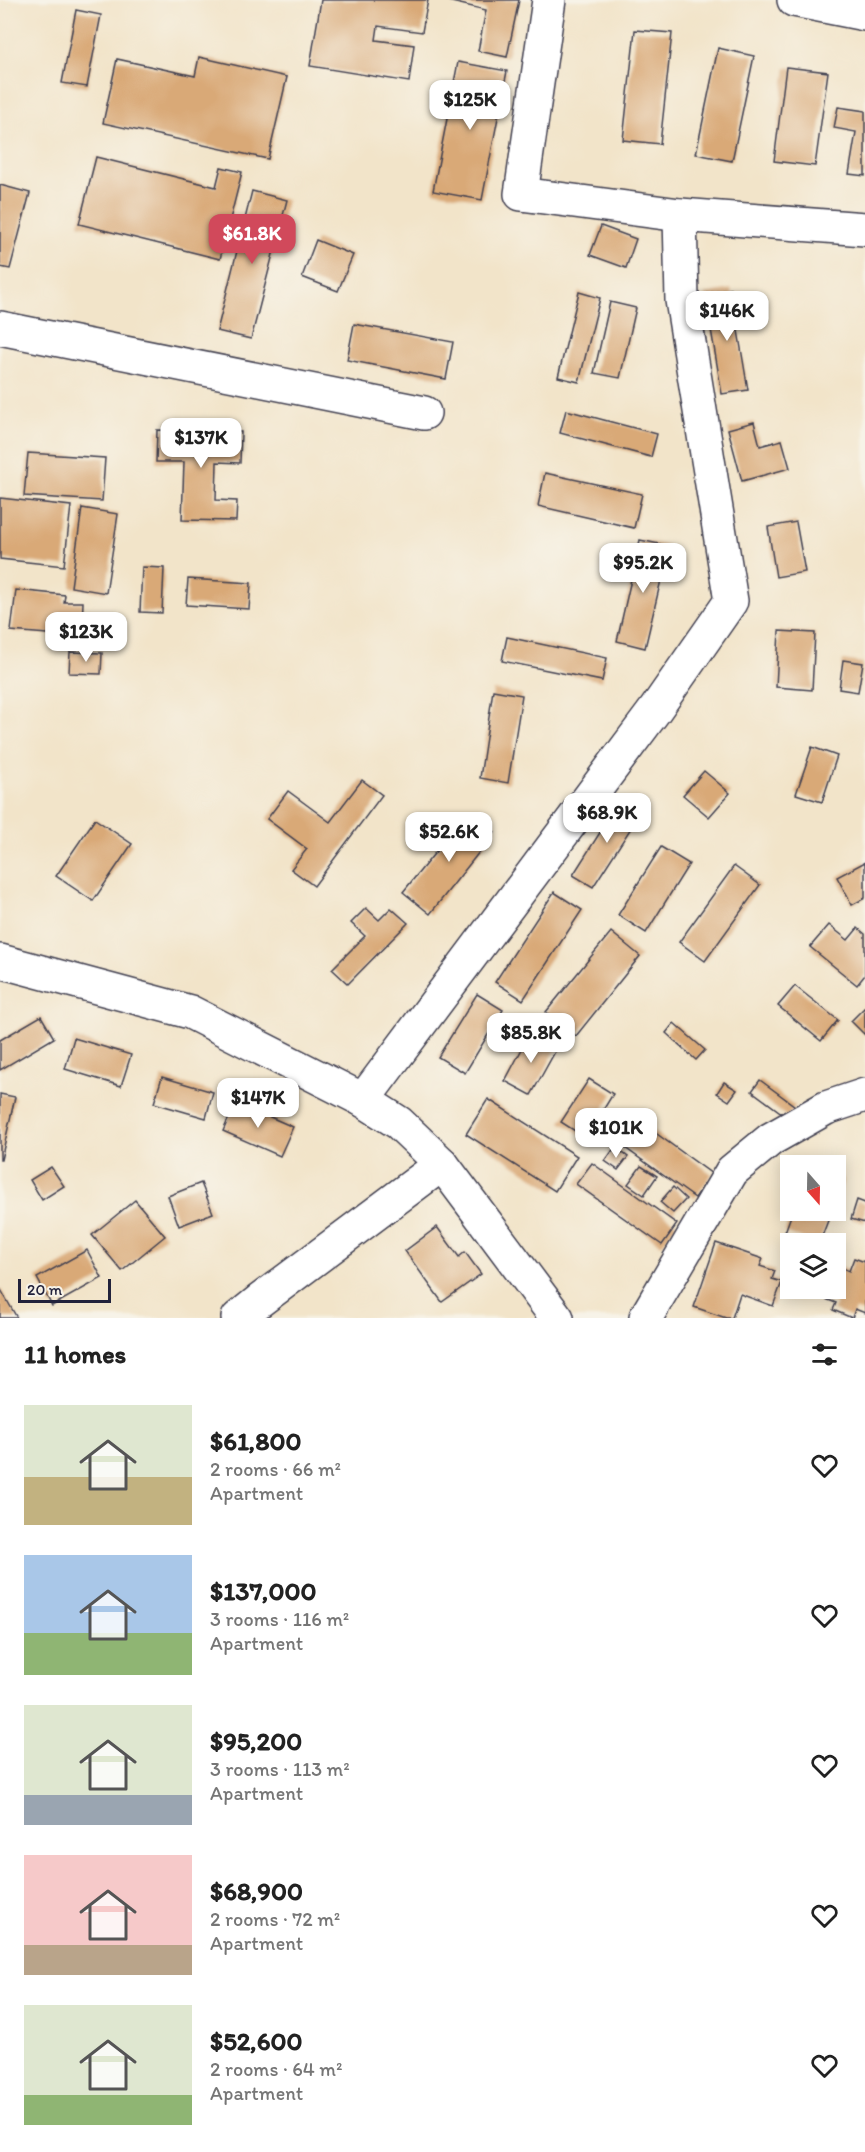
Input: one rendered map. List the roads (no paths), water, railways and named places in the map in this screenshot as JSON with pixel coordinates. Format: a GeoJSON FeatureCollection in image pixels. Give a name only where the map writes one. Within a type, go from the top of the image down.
{"type":"FeatureCollection","features":[{"type":"Feature","properties":{"kind":"street"},"geometry":{"type":"LineString","coordinates":[[549,0],[521,194],[680,215],[865,229]]}},
{"type":"Feature","properties":{"kind":"street"},"geometry":{"type":"LineString","coordinates":[[794,0],[865,14]]}},
{"type":"Feature","properties":{"kind":"street"},"geometry":{"type":"LineString","coordinates":[[363,1100],[648,720],[731,601],[682,300],[680,215]]}},
{"type":"Feature","properties":{"kind":"street"},"geometry":{"type":"LineString","coordinates":[[0,328],[424,413]]}},
{"type":"Feature","properties":{"kind":"street"},"geometry":{"type":"LineString","coordinates":[[0,961],[190,1012],[363,1100],[399,1123],[442,1164],[557,1318]]}},
{"type":"Feature","properties":{"kind":"street"},"geometry":{"type":"LineString","coordinates":[[646,1318],[732,1171],[771,1139],[826,1108],[865,1095]]}},
{"type":"Feature","properties":{"kind":"street"},"geometry":{"type":"LineString","coordinates":[[256,1312],[442,1164]]}}]}
